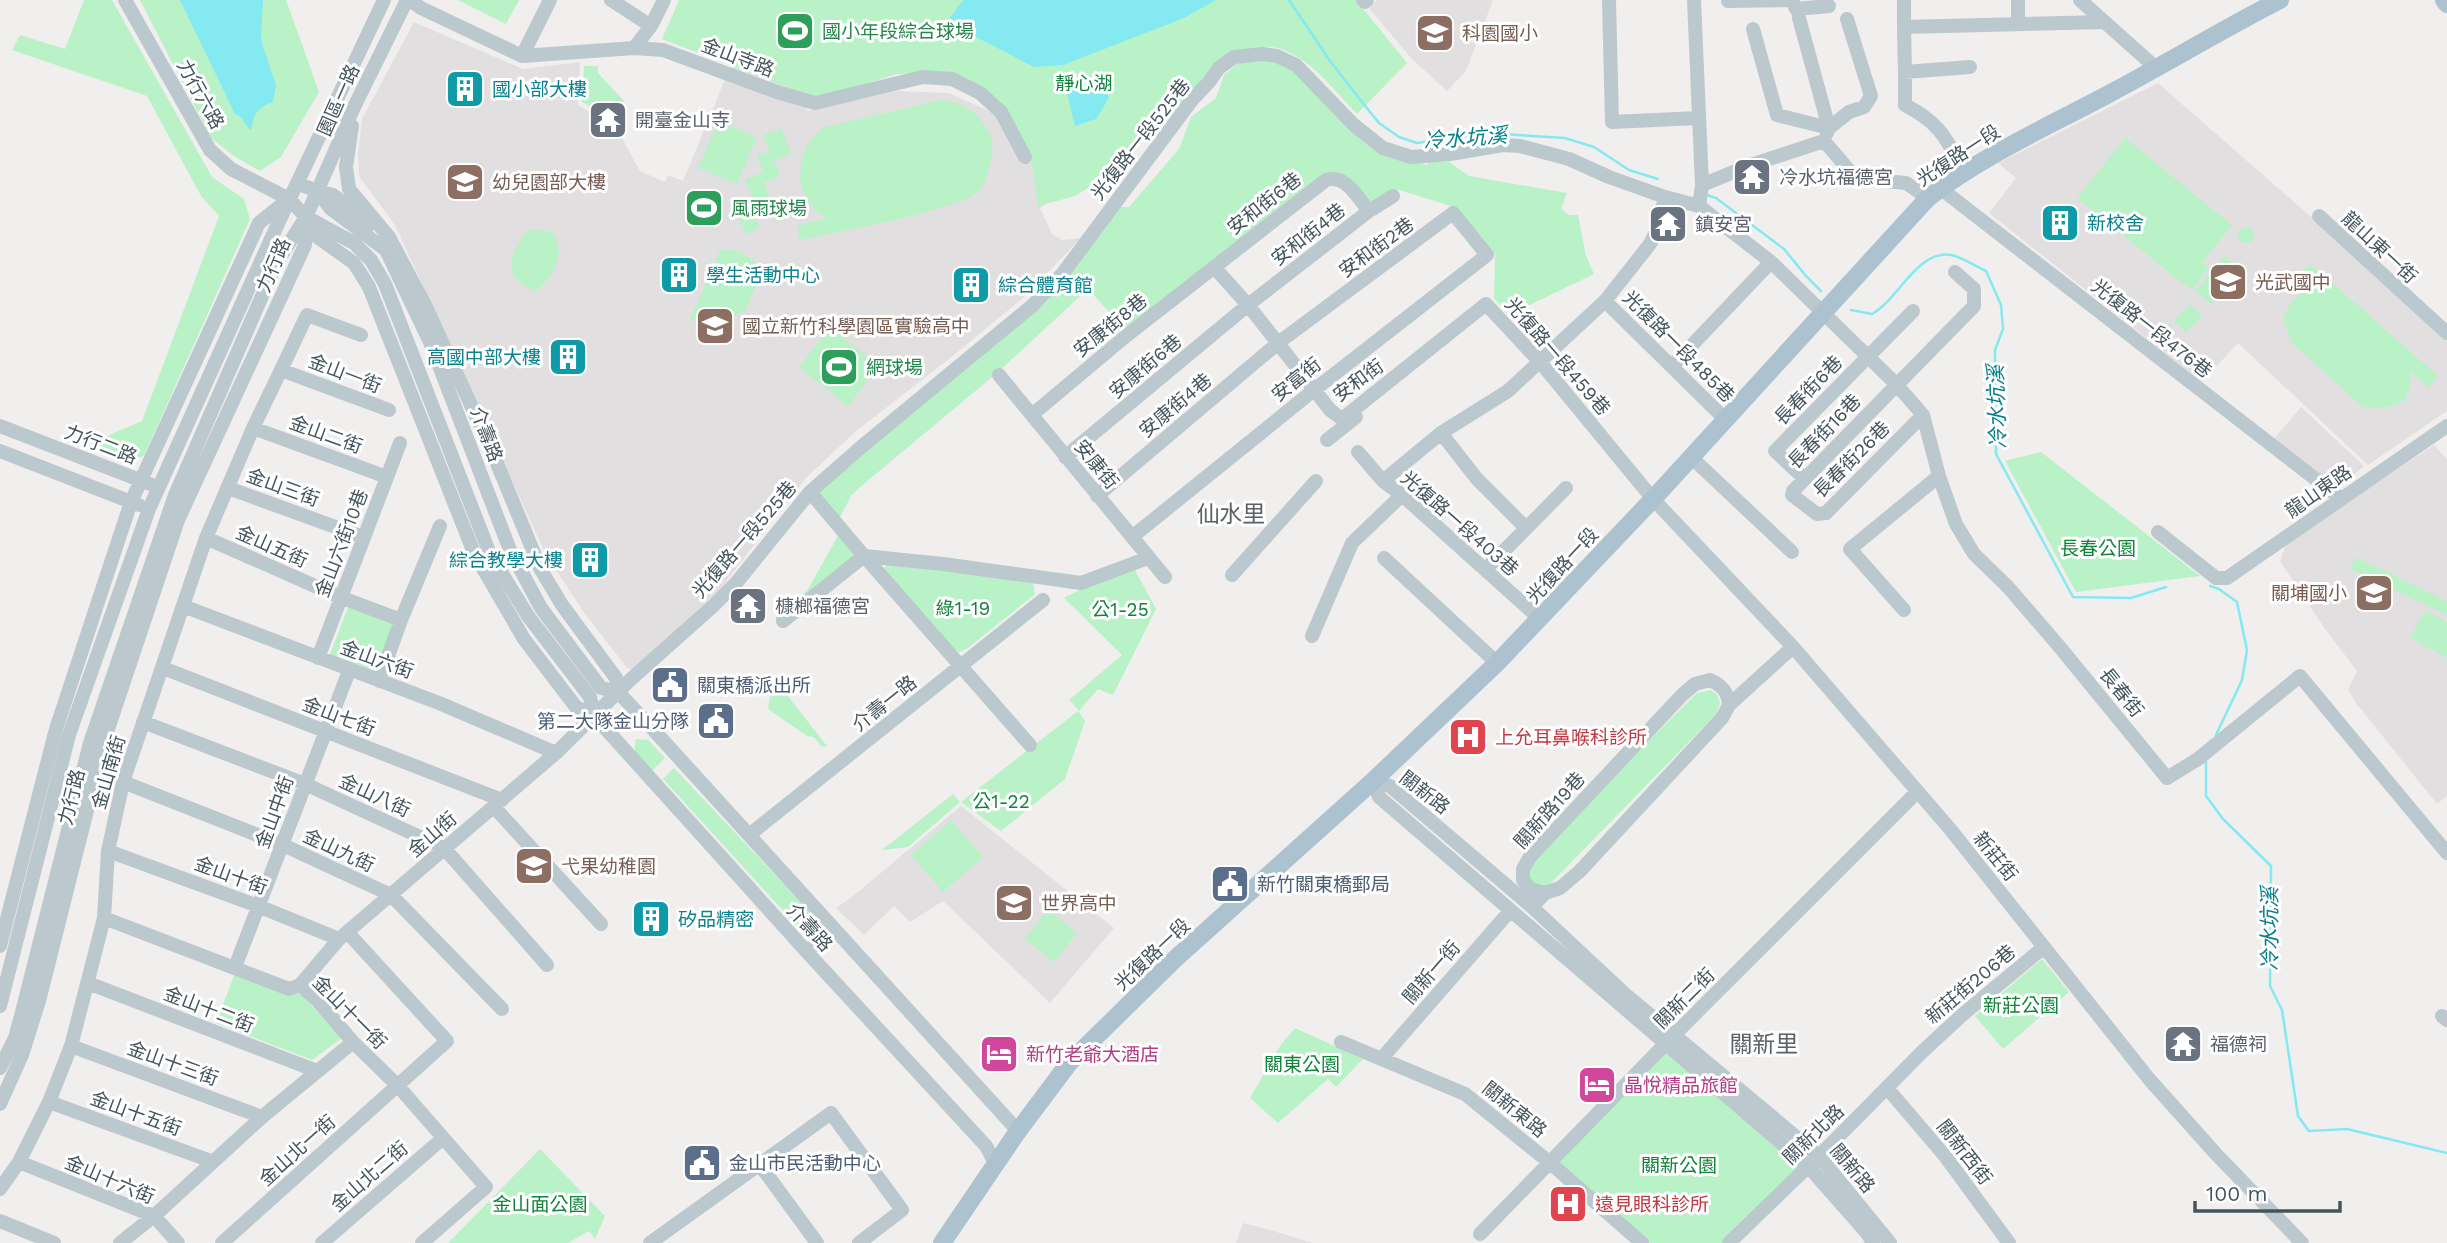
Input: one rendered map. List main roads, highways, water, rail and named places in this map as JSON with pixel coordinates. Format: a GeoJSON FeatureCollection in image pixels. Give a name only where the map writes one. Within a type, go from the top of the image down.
{"type":"FeatureCollection","features":[{"type":"Feature","properties":{"kind":"main road","name":"光復路一段"},"geometry":{"type":"LineString","coordinates":[[942,1243],[1063,1070],[1097,1034],[1175,959],[1373,781],[1541,619],[1934,193],[1965,171],[2280,0]]}},
{"type":"Feature","properties":{"kind":"water"},"geometry":{"type":"Polygon","coordinates":[[[180,0],[263,0],[261,40],[276,85],[273,102],[257,112],[252,129],[235,114],[180,0]]]}},
{"type":"Feature","properties":{"kind":"water","name":"靜心湖"},"geometry":{"type":"Polygon","coordinates":[[[963,0],[1216,0],[1184,18],[1063,65],[1034,67],[947,22],[963,0]]]}},
{"type":"Feature","properties":{"kind":"water"},"geometry":{"type":"Polygon","coordinates":[[[1081,78],[1103,80],[1109,98],[1096,119],[1075,126],[1065,85],[1081,78]]]}},
{"type":"Feature","properties":{"kind":"waterway","name":"冷水坑溪"},"geometry":{"type":"LineString","coordinates":[[1289,0],[1330,61],[1370,112],[1379,123],[1399,137],[1417,143],[1484,133],[1565,138],[1594,147],[1629,170],[1658,179]]}},
{"type":"Feature","properties":{"kind":"waterway","name":"冷水坑溪"},"geometry":{"type":"LineString","coordinates":[[1707,195],[1716,198],[1784,249],[1821,291]]}},
{"type":"Feature","properties":{"kind":"waterway","name":"冷水坑溪"},"geometry":{"type":"LineString","coordinates":[[1851,310],[1872,314],[1891,298],[1918,267],[1939,255],[1955,256],[1986,271],[2001,305],[2003,329],[1995,350],[1996,454],[2073,597],[2131,598],[2166,587]]}},
{"type":"Feature","properties":{"kind":"waterway","name":"冷水坑溪"},"geometry":{"type":"LineString","coordinates":[[2210,586],[2237,602],[2247,650],[2242,680],[2216,735]]}},
{"type":"Feature","properties":{"kind":"waterway","name":"冷水坑溪"},"geometry":{"type":"LineString","coordinates":[[2206,761],[2206,796],[2223,819],[2271,866],[2270,986],[2282,1010],[2298,1116],[2309,1131],[2347,1129],[2447,1153]]}},
{"type":"Feature","properties":{"kind":"place","name":"國小年段綜合球場"},"geometry":{"type":"Point","coordinates":[795,31]}},
{"type":"Feature","properties":{"kind":"place","name":"科園國小"},"geometry":{"type":"Point","coordinates":[1435,33]}},
{"type":"Feature","properties":{"kind":"place","name":"國小部大樓"},"geometry":{"type":"Point","coordinates":[465,89]}},
{"type":"Feature","properties":{"kind":"place","name":"開臺金山寺"},"geometry":{"type":"Point","coordinates":[608,120]}},
{"type":"Feature","properties":{"kind":"place","name":"冷水坑福德宮"},"geometry":{"type":"Point","coordinates":[1752,177]}},
{"type":"Feature","properties":{"kind":"place","name":"幼兒園部大樓"},"geometry":{"type":"Point","coordinates":[465,182]}},
{"type":"Feature","properties":{"kind":"place","name":"風雨球場"},"geometry":{"type":"Point","coordinates":[704,208]}},
{"type":"Feature","properties":{"kind":"place","name":"新校舍"},"geometry":{"type":"Point","coordinates":[2060,223]}},
{"type":"Feature","properties":{"kind":"place","name":"鎮安宮"},"geometry":{"type":"Point","coordinates":[1668,224]}},
{"type":"Feature","properties":{"kind":"place","name":"學生活動中心"},"geometry":{"type":"Point","coordinates":[679,275]}},
{"type":"Feature","properties":{"kind":"place","name":"光武國中"},"geometry":{"type":"Point","coordinates":[2228,282]}},
{"type":"Feature","properties":{"kind":"place","name":"綜合體育館"},"geometry":{"type":"Point","coordinates":[971,285]}},
{"type":"Feature","properties":{"kind":"place","name":"國立新竹科學園區實驗高中"},"geometry":{"type":"Point","coordinates":[715,326]}},
{"type":"Feature","properties":{"kind":"place","name":"高國中部大樓"},"geometry":{"type":"Point","coordinates":[568,357]}},
{"type":"Feature","properties":{"kind":"place","name":"網球場"},"geometry":{"type":"Point","coordinates":[839,367]}},
{"type":"Feature","properties":{"kind":"place","name":"綜合教學大樓"},"geometry":{"type":"Point","coordinates":[590,560]}},
{"type":"Feature","properties":{"kind":"place","name":"關埔國小"},"geometry":{"type":"Point","coordinates":[2374,593]}},
{"type":"Feature","properties":{"kind":"place","name":"槺榔福德宮"},"geometry":{"type":"Point","coordinates":[748,606]}},
{"type":"Feature","properties":{"kind":"place","name":"關東橋派出所"},"geometry":{"type":"Point","coordinates":[670,685]}},
{"type":"Feature","properties":{"kind":"place","name":"第二大隊金山分隊"},"geometry":{"type":"Point","coordinates":[716,721]}},
{"type":"Feature","properties":{"kind":"place","name":"上允耳鼻喉科診所"},"geometry":{"type":"Point","coordinates":[1468,737]}},
{"type":"Feature","properties":{"kind":"place","name":"弋果幼稚園"},"geometry":{"type":"Point","coordinates":[534,866]}},
{"type":"Feature","properties":{"kind":"place","name":"新竹關東橋郵局"},"geometry":{"type":"Point","coordinates":[1230,884]}},
{"type":"Feature","properties":{"kind":"place","name":"世界高中"},"geometry":{"type":"Point","coordinates":[1014,903]}},
{"type":"Feature","properties":{"kind":"place","name":"矽品精密"},"geometry":{"type":"Point","coordinates":[651,919]}},
{"type":"Feature","properties":{"kind":"place","name":"福德祠"},"geometry":{"type":"Point","coordinates":[2183,1044]}},
{"type":"Feature","properties":{"kind":"place","name":"新竹老爺大酒店"},"geometry":{"type":"Point","coordinates":[999,1054]}},
{"type":"Feature","properties":{"kind":"place","name":"晶悅精品旅館"},"geometry":{"type":"Point","coordinates":[1597,1085]}},
{"type":"Feature","properties":{"kind":"place","name":"金山市民活動中心"},"geometry":{"type":"Point","coordinates":[702,1163]}},
{"type":"Feature","properties":{"kind":"place","name":"遠見眼科診所"},"geometry":{"type":"Point","coordinates":[1568,1204]}},
{"type":"Feature","properties":{"kind":"district","name":"仙水里"},"geometry":{"type":"Point","coordinates":[1231,514]}},
{"type":"Feature","properties":{"kind":"district","name":"關新里"},"geometry":{"type":"Point","coordinates":[1764,1044]}},
{"type":"Feature","properties":{"kind":"park label","name":"長春公園"},"geometry":{"type":"Point","coordinates":[2098,548]}},
{"type":"Feature","properties":{"kind":"park label","name":"綠1-19"},"geometry":{"type":"Point","coordinates":[963,608]}},
{"type":"Feature","properties":{"kind":"park label","name":"公1-25"},"geometry":{"type":"Point","coordinates":[1120,609]}},
{"type":"Feature","properties":{"kind":"park label","name":"公1-22"},"geometry":{"type":"Point","coordinates":[1001,801]}},
{"type":"Feature","properties":{"kind":"park label","name":"新莊公園"},"geometry":{"type":"Point","coordinates":[2021,1005]}},
{"type":"Feature","properties":{"kind":"park label","name":"關東公園"},"geometry":{"type":"Point","coordinates":[1302,1064]}},
{"type":"Feature","properties":{"kind":"park label","name":"關新公園"},"geometry":{"type":"Point","coordinates":[1679,1165]}},
{"type":"Feature","properties":{"kind":"park label","name":"金山面公園"},"geometry":{"type":"Point","coordinates":[540,1204]}}]}
